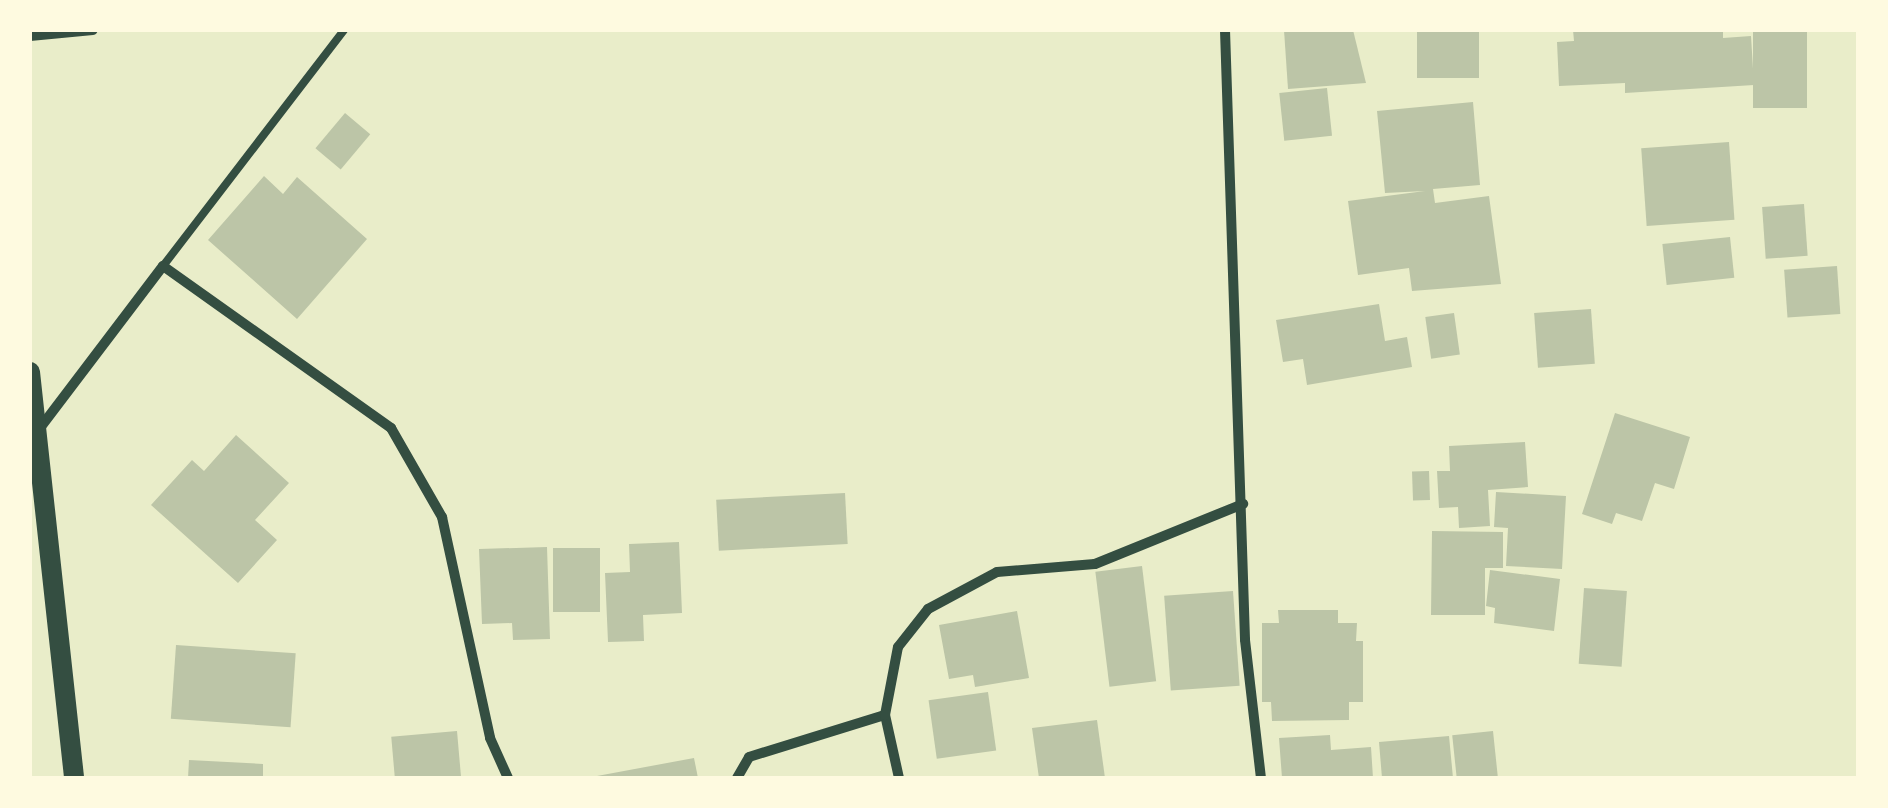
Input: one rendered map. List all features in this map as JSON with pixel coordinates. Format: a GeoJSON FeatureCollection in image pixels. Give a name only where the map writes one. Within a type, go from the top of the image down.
{"type":"FeatureCollection","features":[{"type":"Feature","properties":{"kind":"main road"},"geometry":{"type":"LineString","coordinates":[[30,372],[74,778]]}},
{"type":"Feature","properties":{"kind":"street"},"geometry":{"type":"LineString","coordinates":[[30,36],[94,30]]}},
{"type":"Feature","properties":{"kind":"street"},"geometry":{"type":"LineString","coordinates":[[1225,30],[1245,640],[1261,778]]}},
{"type":"Feature","properties":{"kind":"street"},"geometry":{"type":"LineString","coordinates":[[36,432],[164,266],[391,428],[442,516],[490,738],[508,778]]}},
{"type":"Feature","properties":{"kind":"street"},"geometry":{"type":"LineString","coordinates":[[900,778],[885,715],[898,647],[928,608],[997,572],[1095,564],[1243,504]]}},
{"type":"Feature","properties":{"kind":"street"},"geometry":{"type":"LineString","coordinates":[[737,778],[750,757],[885,715]]}},
{"type":"Feature","properties":{"kind":"lane"},"geometry":{"type":"LineString","coordinates":[[164,266],[344,30]]}},
{"type":"Feature","properties":{"kind":"building"},"geometry":{"type":"Polygon","coordinates":[[[1284,30],[1353,30],[1366,83],[1288,89],[1284,30]]]}},
{"type":"Feature","properties":{"kind":"building"},"geometry":{"type":"Polygon","coordinates":[[[1417,30],[1479,30],[1479,78],[1417,78],[1417,30]]]}},
{"type":"Feature","properties":{"kind":"building"},"geometry":{"type":"Polygon","coordinates":[[[1573,30],[1723,30],[1723,38],[1751,36],[1754,85],[1625,93],[1625,83],[1559,86],[1557,42],[1574,41],[1573,30]]]}},
{"type":"Feature","properties":{"kind":"building"},"geometry":{"type":"Polygon","coordinates":[[[1753,30],[1807,30],[1807,108],[1753,108],[1753,30]]]}},
{"type":"Feature","properties":{"kind":"building"},"geometry":{"type":"Polygon","coordinates":[[[1327,88],[1332,136],[1284,141],[1279,93],[1327,88]]]}},
{"type":"Feature","properties":{"kind":"building"},"geometry":{"type":"Polygon","coordinates":[[[1473,102],[1480,185],[1433,189],[1435,203],[1489,196],[1501,284],[1412,291],[1409,268],[1358,275],[1348,201],[1425,191],[1385,193],[1377,111],[1473,102]]]}},
{"type":"Feature","properties":{"kind":"building"},"geometry":{"type":"Polygon","coordinates":[[[345,113],[370,134],[341,169],[315,148],[345,113]]]}},
{"type":"Feature","properties":{"kind":"building"},"geometry":{"type":"Polygon","coordinates":[[[1729,142],[1734,220],[1647,226],[1641,148],[1729,142]]]}},
{"type":"Feature","properties":{"kind":"building"},"geometry":{"type":"Polygon","coordinates":[[[264,176],[283,194],[297,177],[367,239],[297,319],[208,240],[264,176]]]}},
{"type":"Feature","properties":{"kind":"building"},"geometry":{"type":"Polygon","coordinates":[[[1804,204],[1808,256],[1766,259],[1762,207],[1804,204]]]}},
{"type":"Feature","properties":{"kind":"building"},"geometry":{"type":"Polygon","coordinates":[[[1730,237],[1734,278],[1667,285],[1662,244],[1730,237]]]}},
{"type":"Feature","properties":{"kind":"building"},"geometry":{"type":"Polygon","coordinates":[[[1837,266],[1840,314],[1787,318],[1784,270],[1837,266]]]}},
{"type":"Feature","properties":{"kind":"building"},"geometry":{"type":"Polygon","coordinates":[[[1379,304],[1385,341],[1407,337],[1412,367],[1307,385],[1303,359],[1283,362],[1276,320],[1379,304]]]}},
{"type":"Feature","properties":{"kind":"building"},"geometry":{"type":"Polygon","coordinates":[[[1591,309],[1595,364],[1538,368],[1534,313],[1591,309]]]}},
{"type":"Feature","properties":{"kind":"building"},"geometry":{"type":"Polygon","coordinates":[[[1454,313],[1460,355],[1431,359],[1425,317],[1454,313]]]}},
{"type":"Feature","properties":{"kind":"building"},"geometry":{"type":"Polygon","coordinates":[[[1615,413],[1690,437],[1674,489],[1655,483],[1642,521],[1616,513],[1612,524],[1582,514],[1615,413]]]}},
{"type":"Feature","properties":{"kind":"building"},"geometry":{"type":"Polygon","coordinates":[[[236,435],[289,483],[255,520],[277,540],[238,583],[151,505],[192,460],[204,471],[236,435]]]}},
{"type":"Feature","properties":{"kind":"building"},"geometry":{"type":"Polygon","coordinates":[[[1525,442],[1528,487],[1488,490],[1490,526],[1459,528],[1458,507],[1439,508],[1437,471],[1450,471],[1449,446],[1525,442]]]}},
{"type":"Feature","properties":{"kind":"building"},"geometry":{"type":"Polygon","coordinates":[[[1429,471],[1430,500],[1413,501],[1412,472],[1429,471]]]}},
{"type":"Feature","properties":{"kind":"building"},"geometry":{"type":"Polygon","coordinates":[[[1496,492],[1566,496],[1562,569],[1506,566],[1508,528],[1494,527],[1496,492]]]}},
{"type":"Feature","properties":{"kind":"building"},"geometry":{"type":"Polygon","coordinates":[[[845,493],[848,544],[719,551],[716,500],[845,493]]]}},
{"type":"Feature","properties":{"kind":"building"},"geometry":{"type":"Polygon","coordinates":[[[1432,531],[1503,532],[1503,568],[1485,568],[1485,615],[1431,615],[1432,531]]]}},
{"type":"Feature","properties":{"kind":"building"},"geometry":{"type":"Polygon","coordinates":[[[679,542],[682,613],[643,615],[644,641],[608,642],[605,573],[630,572],[629,544],[679,542]]]}},
{"type":"Feature","properties":{"kind":"building"},"geometry":{"type":"Polygon","coordinates":[[[547,547],[550,639],[513,640],[512,623],[482,624],[479,549],[547,547]]]}},
{"type":"Feature","properties":{"kind":"building"},"geometry":{"type":"Polygon","coordinates":[[[553,548],[600,548],[600,612],[553,612],[553,548]]]}},
{"type":"Feature","properties":{"kind":"building"},"geometry":{"type":"Polygon","coordinates":[[[1142,566],[1156,681],[1109,687],[1095,572],[1142,566]]]}},
{"type":"Feature","properties":{"kind":"building"},"geometry":{"type":"Polygon","coordinates":[[[1490,570],[1560,579],[1554,631],[1494,623],[1495,608],[1486,606],[1490,570]]]}},
{"type":"Feature","properties":{"kind":"building"},"geometry":{"type":"Polygon","coordinates":[[[1584,588],[1627,591],[1622,667],[1579,664],[1584,588]]]}},
{"type":"Feature","properties":{"kind":"building"},"geometry":{"type":"Polygon","coordinates":[[[1233,591],[1240,686],[1171,691],[1164,596],[1233,591]]]}},
{"type":"Feature","properties":{"kind":"building"},"geometry":{"type":"Polygon","coordinates":[[[1278,610],[1338,610],[1338,623],[1357,623],[1356,641],[1363,641],[1363,702],[1349,702],[1349,720],[1272,721],[1271,702],[1262,702],[1262,623],[1279,623],[1278,610]]]}},
{"type":"Feature","properties":{"kind":"building"},"geometry":{"type":"Polygon","coordinates":[[[1017,611],[1029,678],[975,687],[973,675],[949,679],[939,625],[1017,611]]]}},
{"type":"Feature","properties":{"kind":"building"},"geometry":{"type":"Polygon","coordinates":[[[176,645],[296,653],[291,727],[171,719],[176,645]]]}},
{"type":"Feature","properties":{"kind":"building"},"geometry":{"type":"Polygon","coordinates":[[[988,692],[996,750],[937,759],[929,700],[988,692]]]}},
{"type":"Feature","properties":{"kind":"building"},"geometry":{"type":"Polygon","coordinates":[[[1097,720],[1105,778],[1039,778],[1032,728],[1097,720]]]}},
{"type":"Feature","properties":{"kind":"building"},"geometry":{"type":"Polygon","coordinates":[[[457,731],[461,778],[395,778],[391,737],[457,731]]]}},
{"type":"Feature","properties":{"kind":"building"},"geometry":{"type":"Polygon","coordinates":[[[1493,731],[1498,778],[1457,778],[1452,735],[1493,731]]]}},
{"type":"Feature","properties":{"kind":"building"},"geometry":{"type":"Polygon","coordinates":[[[1330,735],[1331,750],[1371,747],[1373,778],[1282,778],[1279,738],[1330,735]]]}},
{"type":"Feature","properties":{"kind":"building"},"geometry":{"type":"Polygon","coordinates":[[[1449,736],[1453,778],[1382,778],[1379,742],[1449,736]]]}},
{"type":"Feature","properties":{"kind":"building"},"geometry":{"type":"Polygon","coordinates":[[[694,758],[698,778],[597,778],[597,776],[694,758]]]}},
{"type":"Feature","properties":{"kind":"building"},"geometry":{"type":"Polygon","coordinates":[[[189,760],[263,764],[263,778],[188,778],[189,760]]]}}]}
